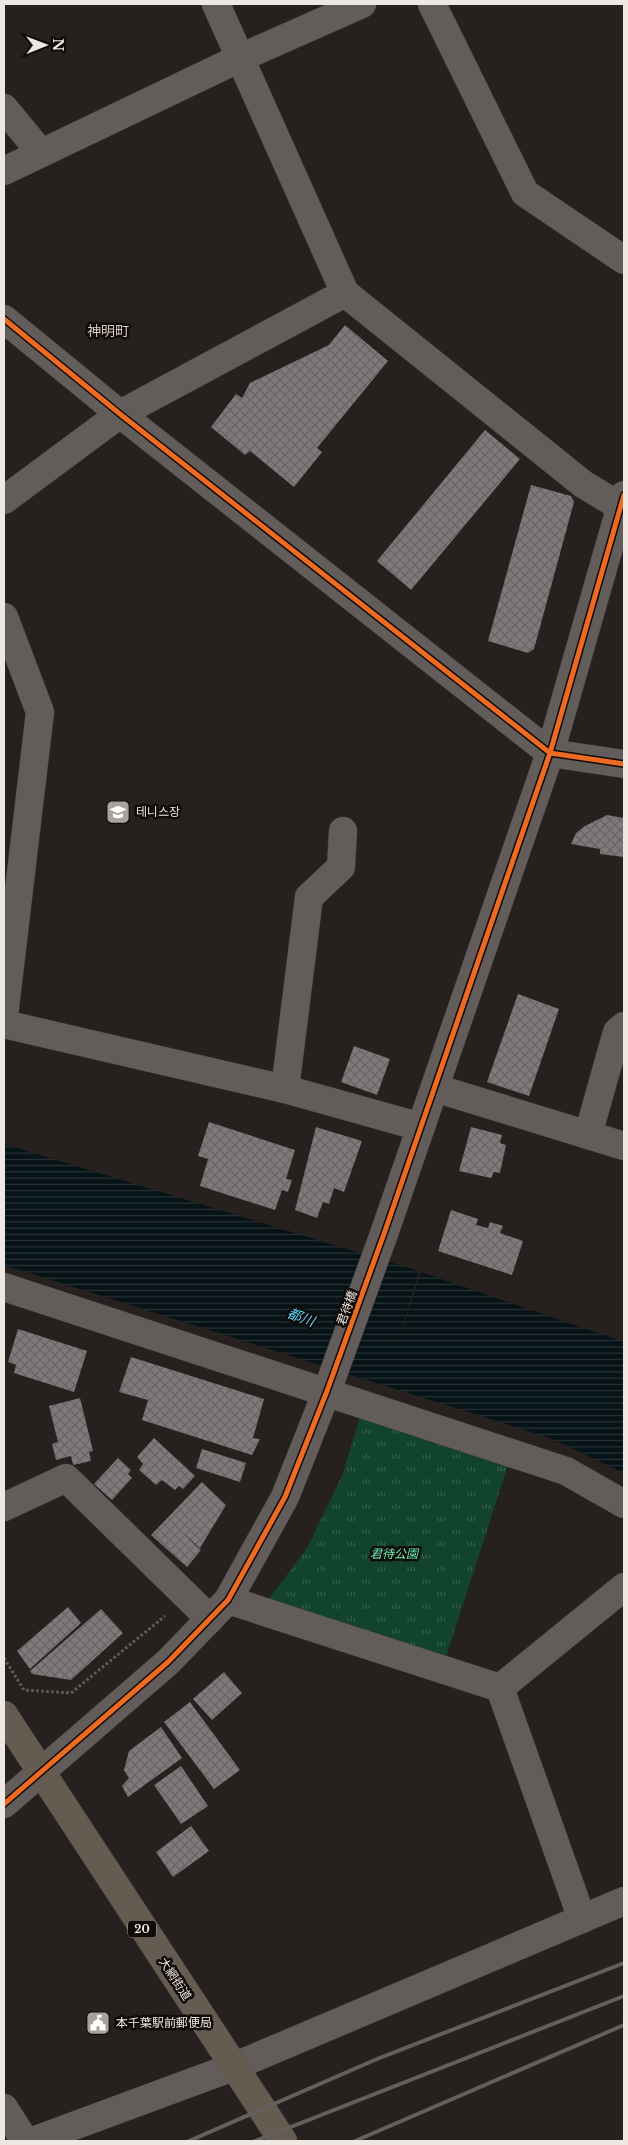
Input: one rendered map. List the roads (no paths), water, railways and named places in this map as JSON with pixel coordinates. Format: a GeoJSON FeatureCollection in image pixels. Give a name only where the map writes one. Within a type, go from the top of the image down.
{"type":"FeatureCollection","features":[{"type":"Feature","properties":{"kind":"main road","name":"大網街道"},"geometry":{"type":"LineString","coordinates":[[4,1715],[39,1772],[283,2141]]}},
{"type":"Feature","properties":{"kind":"street"},"geometry":{"type":"LineString","coordinates":[[216,4],[345,293],[583,484],[623,501]]}},
{"type":"Feature","properties":{"kind":"street"},"geometry":{"type":"LineString","coordinates":[[4,171],[240,58],[362,4]]}},
{"type":"Feature","properties":{"kind":"street"},"geometry":{"type":"LineString","coordinates":[[432,4],[524,193],[624,260]]}},
{"type":"Feature","properties":{"kind":"street"},"geometry":{"type":"LineString","coordinates":[[4,108],[41,153]]}},
{"type":"Feature","properties":{"kind":"street"},"geometry":{"type":"LineString","coordinates":[[4,500],[120,414],[345,293]]}},
{"type":"Feature","properties":{"kind":"street"},"geometry":{"type":"LineString","coordinates":[[4,319],[120,414],[550,753],[624,764]]}},
{"type":"Feature","properties":{"kind":"street","name":"君待橋"},"geometry":{"type":"LineString","coordinates":[[4,1804],[168,1662],[219,1609],[285,1497],[327,1392],[385,1231],[550,753],[623,501]]}},
{"type":"Feature","properties":{"kind":"street"},"geometry":{"type":"LineString","coordinates":[[4,617],[40,712],[11,887],[4,1016]]}},
{"type":"Feature","properties":{"kind":"street"},"geometry":{"type":"LineString","coordinates":[[285,1089],[308,897],[341,867],[343,831]]}},
{"type":"Feature","properties":{"kind":"street"},"geometry":{"type":"LineString","coordinates":[[4,1024],[285,1089],[421,1127]]}},
{"type":"Feature","properties":{"kind":"street"},"geometry":{"type":"LineString","coordinates":[[588,1135],[617,1032],[624,1026]]}},
{"type":"Feature","properties":{"kind":"street"},"geometry":{"type":"LineString","coordinates":[[435,1088],[624,1146]]}},
{"type":"Feature","properties":{"kind":"street"},"geometry":{"type":"LineString","coordinates":[[4,1287],[566,1471],[624,1504]]}},
{"type":"Feature","properties":{"kind":"street"},"geometry":{"type":"LineString","coordinates":[[4,1507],[66,1478],[219,1609],[500,1688]]}},
{"type":"Feature","properties":{"kind":"street"},"geometry":{"type":"LineString","coordinates":[[500,1688],[624,1587]]}},
{"type":"Feature","properties":{"kind":"street"},"geometry":{"type":"LineString","coordinates":[[500,1688],[582,1919]]}},
{"type":"Feature","properties":{"kind":"street"},"geometry":{"type":"LineString","coordinates":[[34,2141],[233,2068],[624,1901]]}},
{"type":"Feature","properties":{"kind":"street"},"geometry":{"type":"LineString","coordinates":[[4,2108],[25,2141]]}},
{"type":"Feature","properties":{"kind":"water","name":"都川"},"geometry":{"type":"Polygon","coordinates":[[[4,1144],[419,1271],[396,1348],[421,1272],[624,1342],[624,1473],[550,1438],[4,1265],[4,1144]]]}},
{"type":"Feature","properties":{"kind":"railway"},"geometry":{"type":"LineString","coordinates":[[189,2141],[377,2059],[624,1963]]}},
{"type":"Feature","properties":{"kind":"railway"},"geometry":{"type":"LineString","coordinates":[[255,2141],[624,1996]]}},
{"type":"Feature","properties":{"kind":"railway"},"geometry":{"type":"LineString","coordinates":[[355,2141],[624,2025]]}},
{"type":"Feature","properties":{"kind":"place","name":"테니스장"},"geometry":{"type":"Point","coordinates":[118,812]}},
{"type":"Feature","properties":{"kind":"place","name":"本千葉駅前郵便局"},"geometry":{"type":"Point","coordinates":[98,2023]}},
{"type":"Feature","properties":{"kind":"district","name":"神明町"},"geometry":{"type":"Point","coordinates":[108,331]}},
{"type":"Feature","properties":{"kind":"park label","name":"君待公園"},"geometry":{"type":"Point","coordinates":[394,1554]}}]}
